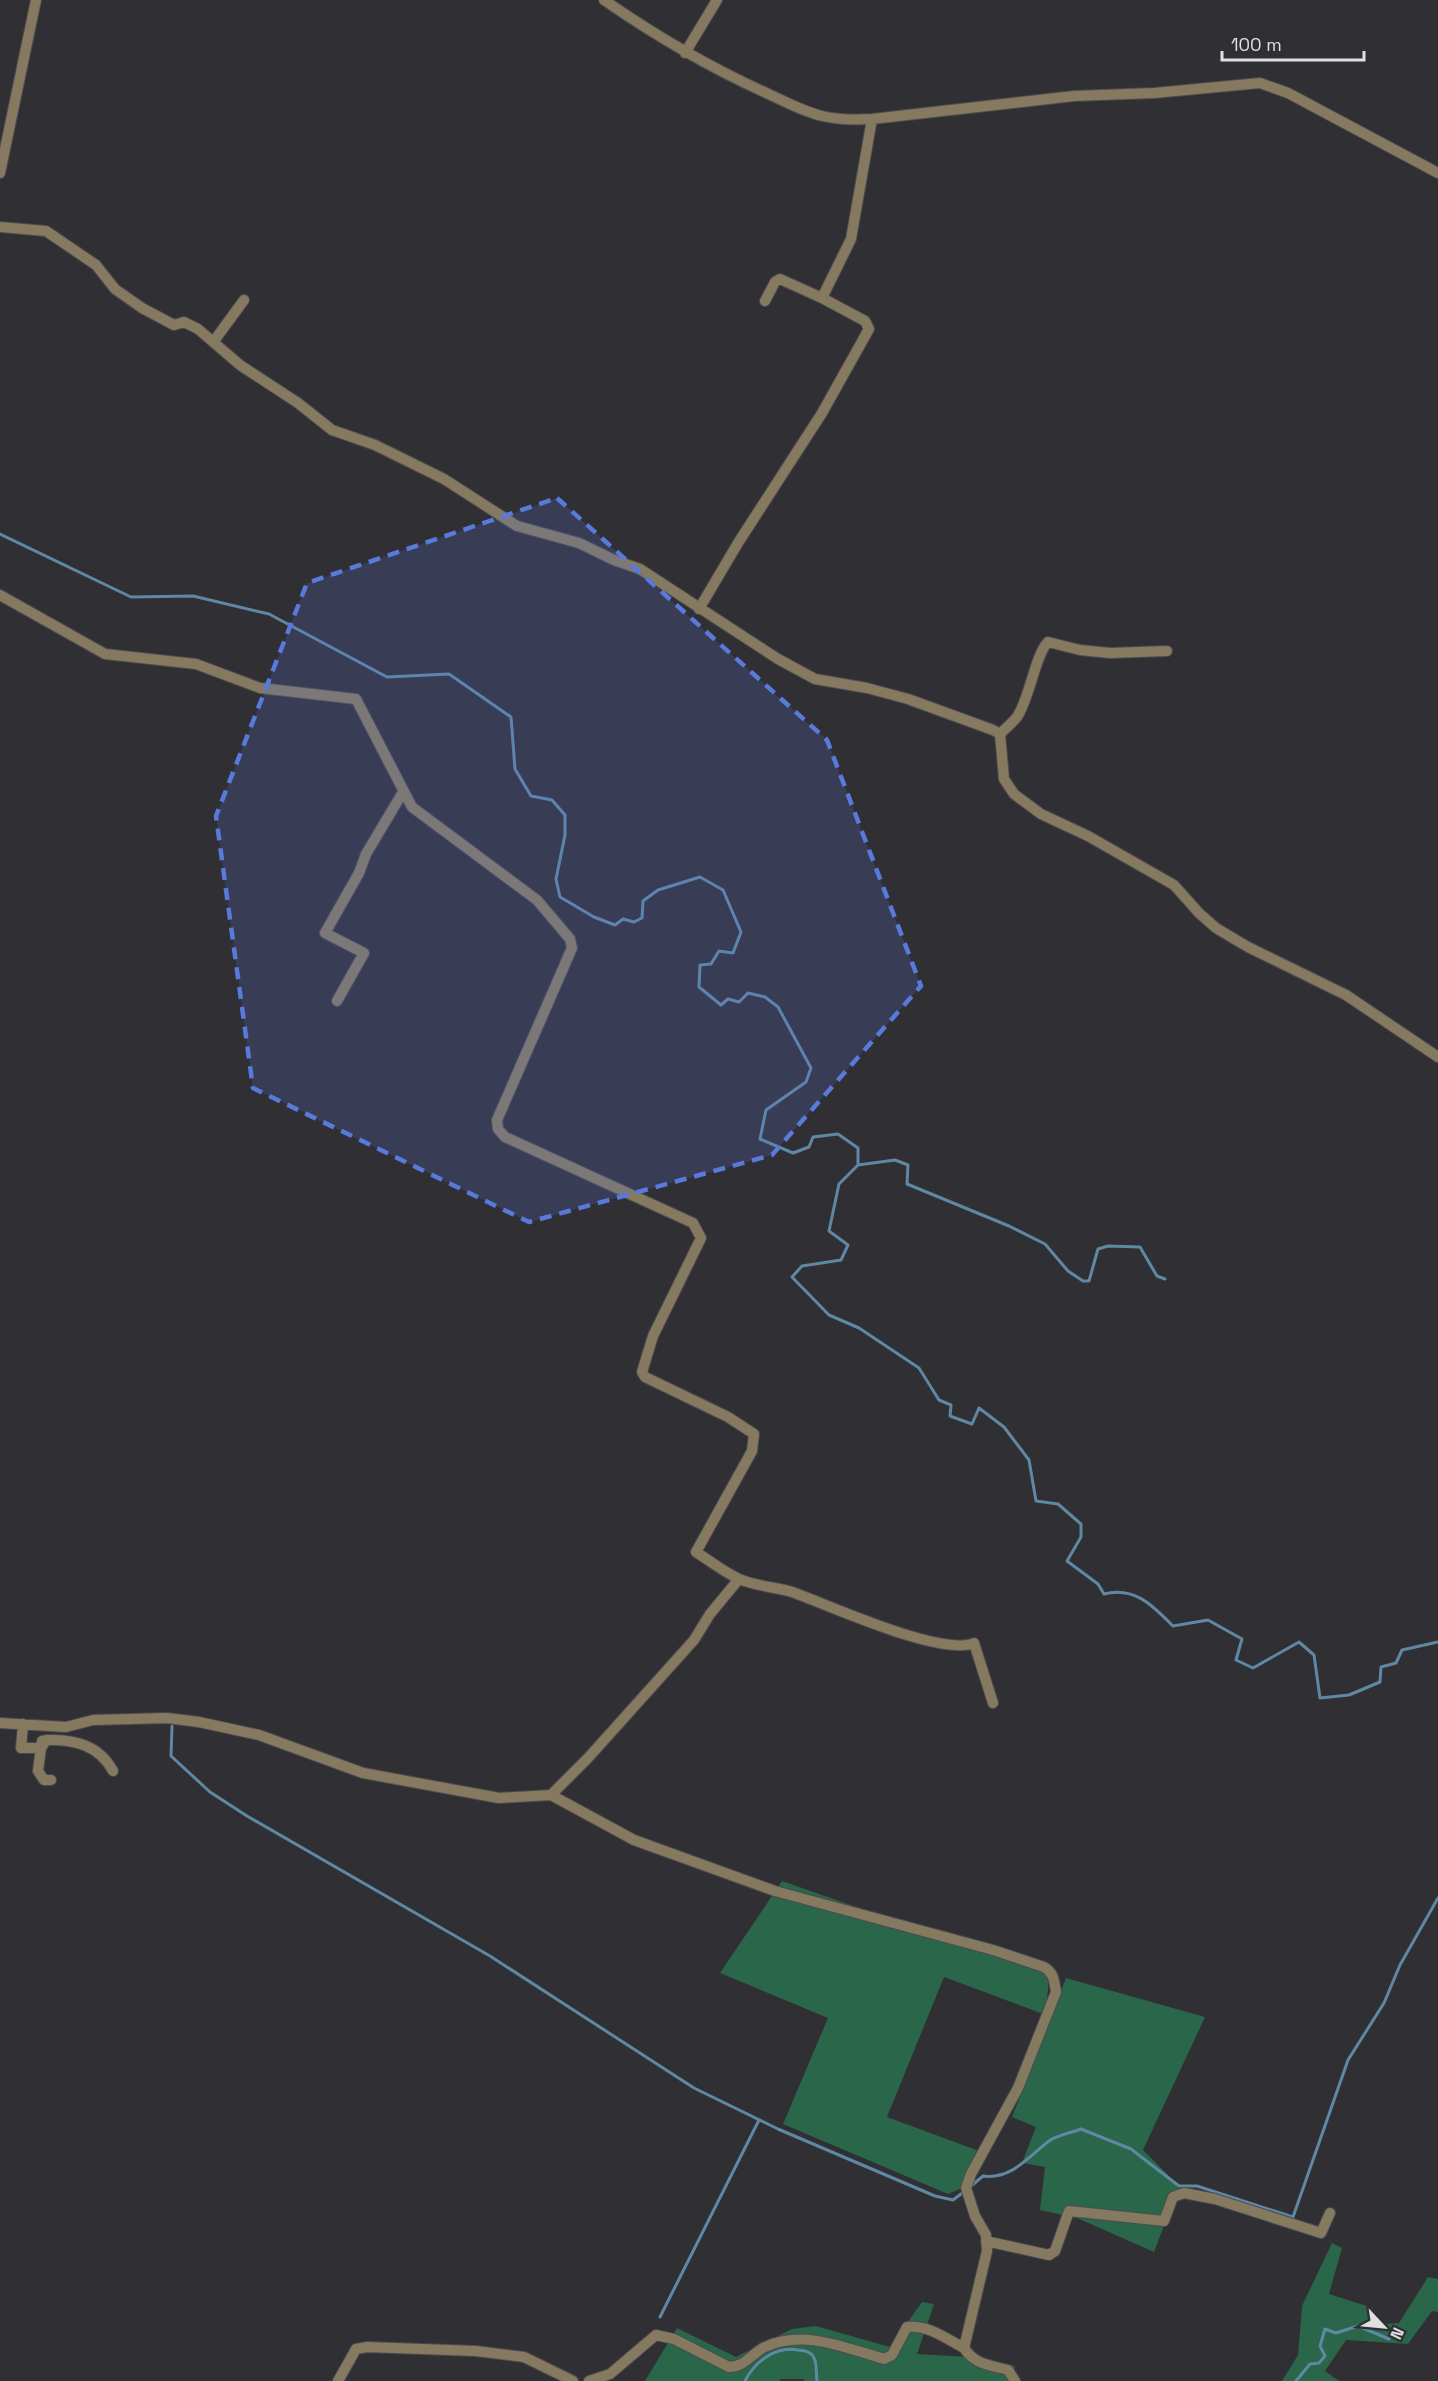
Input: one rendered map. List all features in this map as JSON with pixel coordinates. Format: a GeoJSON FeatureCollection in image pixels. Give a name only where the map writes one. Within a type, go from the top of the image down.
{"type":"FeatureCollection","features":[{"type":"Feature","properties":{"kind":"street"},"geometry":{"type":"LineString","coordinates":[[0,173],[36,0]]}},
{"type":"Feature","properties":{"kind":"street"},"geometry":{"type":"LineString","coordinates":[[604,0],[685,53],[773,96],[821,116],[847,120],[872,119],[1074,96],[1154,93],[1260,83],[1288,93],[1438,173]]}},
{"type":"Feature","properties":{"kind":"street"},"geometry":{"type":"LineString","coordinates":[[685,53],[717,0]]}},
{"type":"Feature","properties":{"kind":"street"},"geometry":{"type":"LineString","coordinates":[[822,298],[851,239],[872,119]]}},
{"type":"Feature","properties":{"kind":"street"},"geometry":{"type":"LineString","coordinates":[[0,228],[46,231],[96,265],[115,289],[142,308],[174,325],[184,322],[214,341],[240,365],[333,430],[375,445],[444,479],[517,526],[579,543],[614,560],[640,569],[699,609],[815,679],[867,688],[908,699],[979,724],[1000,734]]}},
{"type":"Feature","properties":{"kind":"street"},"geometry":{"type":"LineString","coordinates":[[699,609],[738,543],[822,413],[869,329],[865,321],[780,279],[765,301]]}},
{"type":"Feature","properties":{"kind":"street"},"geometry":{"type":"LineString","coordinates":[[214,341],[244,300]]}},
{"type":"Feature","properties":{"kind":"street"},"geometry":{"type":"LineString","coordinates":[[0,595],[105,654],[196,664],[260,688],[356,699],[412,807],[537,900],[570,939],[572,948],[497,1120],[498,1129],[505,1137],[526,1148],[647,1200],[693,1223],[698,1230],[701,1238],[652,1336],[642,1372],[645,1377],[728,1417],[754,1434],[752,1451],[696,1552],[739,1579],[791,1592],[901,1633],[954,1646],[965,1647],[974,1643],[993,1703]]}},
{"type":"Feature","properties":{"kind":"street"},"geometry":{"type":"LineString","coordinates":[[1000,734],[1017,717],[1041,653],[1048,642],[1080,650],[1110,653],[1167,651]]}},
{"type":"Feature","properties":{"kind":"street"},"geometry":{"type":"LineString","coordinates":[[1000,734],[1005,779],[1014,794],[1041,814],[1088,836],[1174,885],[1216,928],[1248,947],[1346,995],[1438,1057]]}},
{"type":"Feature","properties":{"kind":"street"},"geometry":{"type":"LineString","coordinates":[[338,1001],[364,953],[325,933],[359,873],[366,854],[403,792]]}},
{"type":"Feature","properties":{"kind":"street"},"geometry":{"type":"LineString","coordinates":[[551,1795],[588,1758],[687,1648],[739,1579]]}},
{"type":"Feature","properties":{"kind":"street"},"geometry":{"type":"LineString","coordinates":[[0,1724],[66,1727],[93,1720],[167,1718],[199,1722],[259,1736],[363,1773],[499,1798],[551,1795],[634,1840],[775,1891],[993,1950],[1035,1963],[1051,1971],[1056,1992],[1053,2000],[1018,2088],[971,2174],[966,2188],[975,2216],[986,2235],[987,2251],[964,2348]]}},
{"type":"Feature","properties":{"kind":"street"},"geometry":{"type":"LineString","coordinates":[[23,1724],[21,1748],[41,1748]]}},
{"type":"Feature","properties":{"kind":"street"},"geometry":{"type":"LineString","coordinates":[[45,1725],[38,1771],[44,1780],[51,1780]]}},
{"type":"Feature","properties":{"kind":"street"},"geometry":{"type":"LineString","coordinates":[[41,1748],[46,1740],[81,1743],[100,1753],[113,1771]]}},
{"type":"Feature","properties":{"kind":"street"},"geometry":{"type":"LineString","coordinates":[[986,2241],[1049,2255],[1055,2251],[1069,2211],[1164,2221],[1173,2197],[1184,2193],[1215,2199],[1321,2234],[1330,2213]]}},
{"type":"Feature","properties":{"kind":"street"},"geometry":{"type":"LineString","coordinates":[[589,2381],[610,2374],[656,2335],[674,2339],[729,2367],[737,2367],[765,2347],[792,2341],[817,2340],[884,2359],[892,2355],[907,2327],[918,2326],[931,2329],[964,2348],[969,2357],[979,2363],[1008,2370],[1015,2381]]}},
{"type":"Feature","properties":{"kind":"street"},"geometry":{"type":"LineString","coordinates":[[338,2381],[356,2349],[367,2347],[476,2351],[524,2357],[573,2381]]}},
{"type":"Feature","properties":{"kind":"highlighted area"},"geometry":{"type":"Polygon","coordinates":[[[557,498],[827,740],[921,986],[772,1155],[529,1222],[253,1088],[216,816],[307,583],[557,498]]]}},
{"type":"Feature","properties":{"kind":"green space"},"geometry":{"type":"Polygon","coordinates":[[[782,1881],[1049,1974],[1046,2015],[944,1977],[887,2117],[979,2151],[962,2188],[948,2194],[783,2124],[828,2018],[720,1973],[782,1881]]]}},
{"type":"Feature","properties":{"kind":"green space"},"geometry":{"type":"Polygon","coordinates":[[[1066,1978],[1205,2017],[1143,2150],[1179,2186],[1154,2252],[1077,2218],[1040,2210],[1045,2167],[1022,2163],[1036,2127],[1012,2117],[1066,1978]]]}},
{"type":"Feature","properties":{"kind":"green space"},"geometry":{"type":"Polygon","coordinates":[[[1332,2243],[1342,2248],[1329,2294],[1373,2308],[1371,2325],[1399,2323],[1428,2277],[1438,2279],[1438,2312],[1432,2311],[1408,2344],[1346,2340],[1325,2371],[1339,2381],[1282,2381],[1298,2355],[1302,2306],[1332,2243]]]}},
{"type":"Feature","properties":{"kind":"green space"},"geometry":{"type":"Polygon","coordinates":[[[922,2302],[934,2304],[917,2354],[969,2357],[1015,2366],[1014,2381],[781,2379],[779,2381],[645,2381],[677,2328],[736,2357],[792,2329],[816,2326],[890,2347],[922,2302]]]}},
{"type":"Feature","properties":{"kind":"waterway"},"geometry":{"type":"LineString","coordinates":[[0,534],[131,597],[193,596],[269,614],[387,677],[449,674],[511,717],[515,769],[531,796],[552,800],[565,815],[565,835],[556,879],[560,897],[594,917],[615,925],[623,919],[634,922],[642,918],[643,901],[658,890],[700,877],[723,890],[741,932],[733,953],[719,951],[711,964],[700,965],[699,987],[721,1005],[728,999],[739,1002],[748,993],[765,997],[778,1007],[811,1068],[806,1082],[766,1110],[760,1139],[793,1153],[809,1147],[813,1137],[838,1134],[858,1148],[858,1165],[839,1184],[829,1231],[848,1245],[841,1260],[802,1266],[792,1277],[829,1315],[859,1328],[919,1368],[939,1400],[951,1405],[950,1416],[972,1424],[979,1408],[1004,1427],[1029,1460],[1036,1501],[1058,1504],[1081,1524],[1081,1537],[1067,1561],[1098,1584],[1104,1594],[1115,1592],[1134,1595],[1151,1605],[1173,1626],[1208,1620],[1242,1639],[1236,1660],[1253,1668],[1299,1642],[1314,1655],[1320,1698],[1349,1695],[1380,1682],[1381,1667],[1396,1663],[1402,1650],[1438,1642]]}},
{"type":"Feature","properties":{"kind":"waterway"},"geometry":{"type":"LineString","coordinates":[[858,1165],[895,1160],[908,1165],[907,1184],[1009,1226],[1045,1244],[1068,1271],[1083,1281],[1089,1281],[1098,1249],[1108,1246],[1140,1247],[1157,1276],[1165,1279]]}},
{"type":"Feature","properties":{"kind":"waterway"},"geometry":{"type":"LineString","coordinates":[[172,1726],[171,1756],[210,1792],[247,1816],[490,1956],[694,2088],[778,2129],[935,2196],[953,2200],[965,2191]]}},
{"type":"Feature","properties":{"kind":"waterway"},"geometry":{"type":"LineString","coordinates":[[970,2187],[983,2176],[1011,2171],[1052,2139],[1081,2129],[1131,2149],[1179,2186],[1197,2186],[1293,2217],[1348,2060],[1384,2003],[1400,1965],[1438,1898]]}},
{"type":"Feature","properties":{"kind":"waterway"},"geometry":{"type":"LineString","coordinates":[[660,2317],[759,2120]]}},
{"type":"Feature","properties":{"kind":"waterway"},"geometry":{"type":"LineString","coordinates":[[1296,2381],[1310,2364],[1319,2363],[1325,2356],[1320,2346],[1325,2329],[1336,2333],[1358,2326],[1389,2339]]}},
{"type":"Feature","properties":{"kind":"waterway"},"geometry":{"type":"LineString","coordinates":[[745,2381],[754,2367],[767,2356],[790,2349],[805,2351],[813,2356],[816,2363],[817,2381]]}}]}
